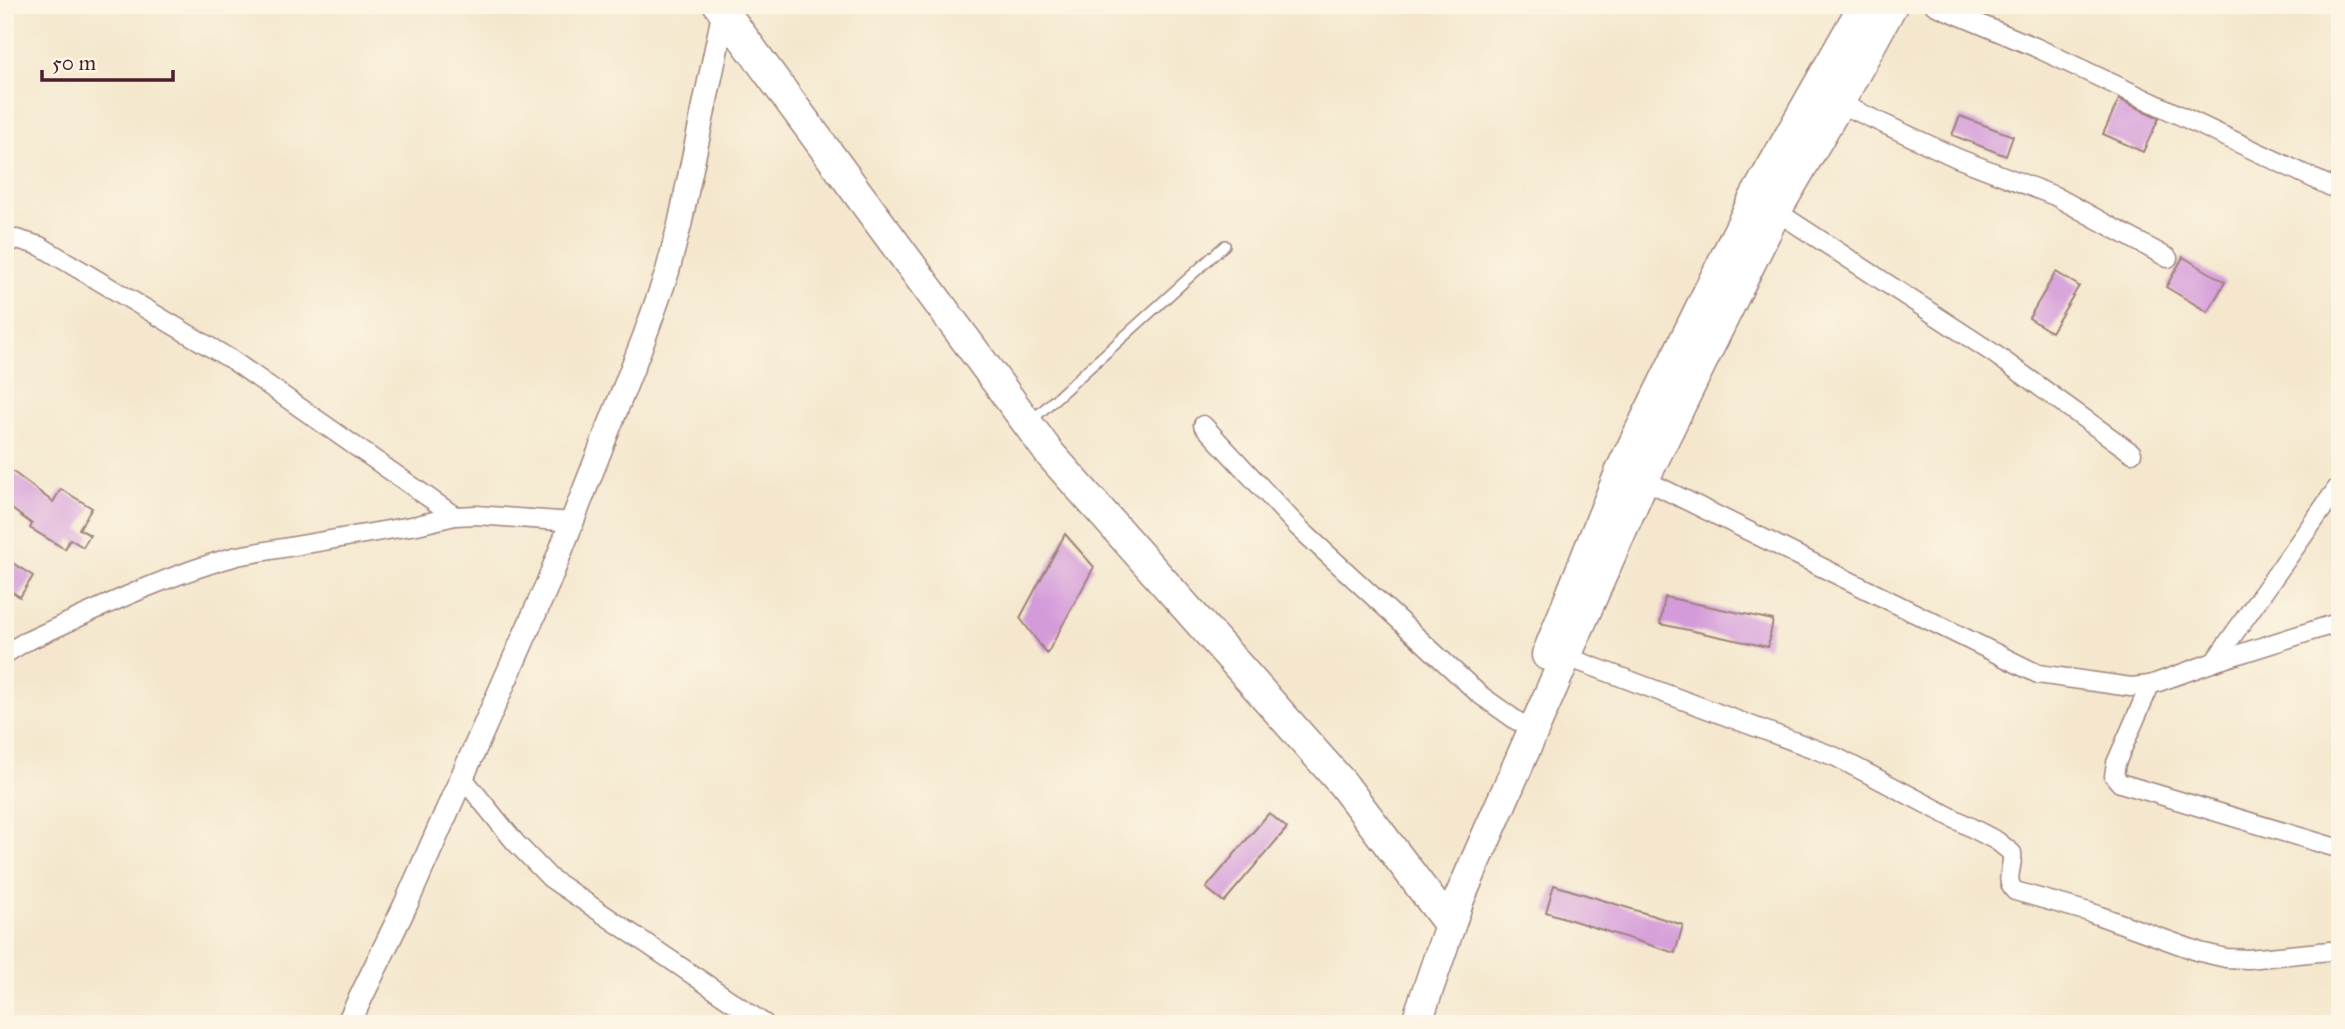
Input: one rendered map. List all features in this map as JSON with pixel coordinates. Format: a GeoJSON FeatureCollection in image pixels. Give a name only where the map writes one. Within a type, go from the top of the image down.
{"type":"FeatureCollection","features":[{"type":"Feature","properties":{"kind":"main road"},"geometry":{"type":"LineString","coordinates":[[1395,1024],[1441,916],[1517,720],[1591,572],[1754,199],[1864,5]]}},
{"type":"Feature","properties":{"kind":"main road"},"geometry":{"type":"LineString","coordinates":[[1633,474],[1892,5]]}},
{"type":"Feature","properties":{"kind":"main road"},"geometry":{"type":"LineString","coordinates":[[722,9],[1050,454],[1342,783],[1441,916]]}},
{"type":"Feature","properties":{"kind":"main road"},"geometry":{"type":"LineString","coordinates":[[1416,1024],[1441,916],[1567,657],[1591,572]]}},
{"type":"Feature","properties":{"kind":"street"},"geometry":{"type":"LineString","coordinates":[[1934,5],[2035,47],[2340,191]]}},
{"type":"Feature","properties":{"kind":"street"},"geometry":{"type":"LineString","coordinates":[[348,1024],[405,906],[573,522],[667,272],[690,181],[722,9]]}},
{"type":"Feature","properties":{"kind":"street"},"geometry":{"type":"LineString","coordinates":[[1839,103],[1957,158],[2055,196],[2168,258]]}},
{"type":"Feature","properties":{"kind":"street"},"geometry":{"type":"LineString","coordinates":[[1776,211],[1993,353],[2132,453]]}},
{"type":"Feature","properties":{"kind":"street"},"geometry":{"type":"LineString","coordinates":[[5,245],[17,239],[40,246],[232,360],[455,516]]}},
{"type":"Feature","properties":{"kind":"street"},"geometry":{"type":"LineString","coordinates":[[1203,425],[1299,528],[1479,694],[1517,720]]}},
{"type":"Feature","properties":{"kind":"street"},"geometry":{"type":"LineString","coordinates":[[1633,474],[2038,674],[2131,687],[2150,685],[2340,622]]}},
{"type":"Feature","properties":{"kind":"street"},"geometry":{"type":"LineString","coordinates":[[2214,662],[2340,484]]}},
{"type":"Feature","properties":{"kind":"street"},"geometry":{"type":"LineString","coordinates":[[5,654],[23,643],[144,589],[237,556],[455,516],[573,522]]}},
{"type":"Feature","properties":{"kind":"street"},"geometry":{"type":"LineString","coordinates":[[1567,657],[1836,757],[1997,841],[2012,853],[2013,861],[2008,880],[2009,886],[2015,891],[2090,912],[2200,952],[2226,958],[2248,959],[2340,950]]}},
{"type":"Feature","properties":{"kind":"street"},"geometry":{"type":"LineString","coordinates":[[2150,685],[2116,763],[2115,776],[2120,783],[2340,849]]}},
{"type":"Feature","properties":{"kind":"street"},"geometry":{"type":"LineString","coordinates":[[462,777],[515,842],[550,878],[765,1024]]}},
{"type":"Feature","properties":{"kind":"lane"},"geometry":{"type":"LineString","coordinates":[[1028,423],[1225,245]]}},
{"type":"Feature","properties":{"kind":"building"},"geometry":{"type":"Polygon","coordinates":[[[2119,99],[2159,118],[2143,152],[2103,134],[2119,99]]]}},
{"type":"Feature","properties":{"kind":"building"},"geometry":{"type":"Polygon","coordinates":[[[1960,116],[2013,136],[2006,156],[1952,135],[1960,116]]]}},
{"type":"Feature","properties":{"kind":"building"},"geometry":{"type":"Polygon","coordinates":[[[2183,257],[2225,282],[2208,312],[2166,287],[2183,257]]]}},
{"type":"Feature","properties":{"kind":"building"},"geometry":{"type":"Polygon","coordinates":[[[2056,272],[2079,286],[2051,332],[2029,318],[2056,272]]]}},
{"type":"Feature","properties":{"kind":"building"},"geometry":{"type":"Polygon","coordinates":[[[12,471],[53,502],[61,489],[92,508],[79,529],[90,535],[83,547],[70,539],[65,549],[30,528],[32,524],[5,504],[5,480],[12,471]]]}},
{"type":"Feature","properties":{"kind":"building"},"geometry":{"type":"Polygon","coordinates":[[[1065,534],[1094,567],[1047,654],[1020,618],[1065,534]]]}},
{"type":"Feature","properties":{"kind":"building"},"geometry":{"type":"Polygon","coordinates":[[[5,558],[33,576],[20,597],[5,587],[5,558]]]}},
{"type":"Feature","properties":{"kind":"building"},"geometry":{"type":"Polygon","coordinates":[[[1665,597],[1773,620],[1768,647],[1660,624],[1665,597]]]}},
{"type":"Feature","properties":{"kind":"building"},"geometry":{"type":"Polygon","coordinates":[[[1269,813],[1287,828],[1224,902],[1206,888],[1269,813]]]}},
{"type":"Feature","properties":{"kind":"building"},"geometry":{"type":"Polygon","coordinates":[[[1554,885],[1683,925],[1675,953],[1546,912],[1554,885]]]}}]}
